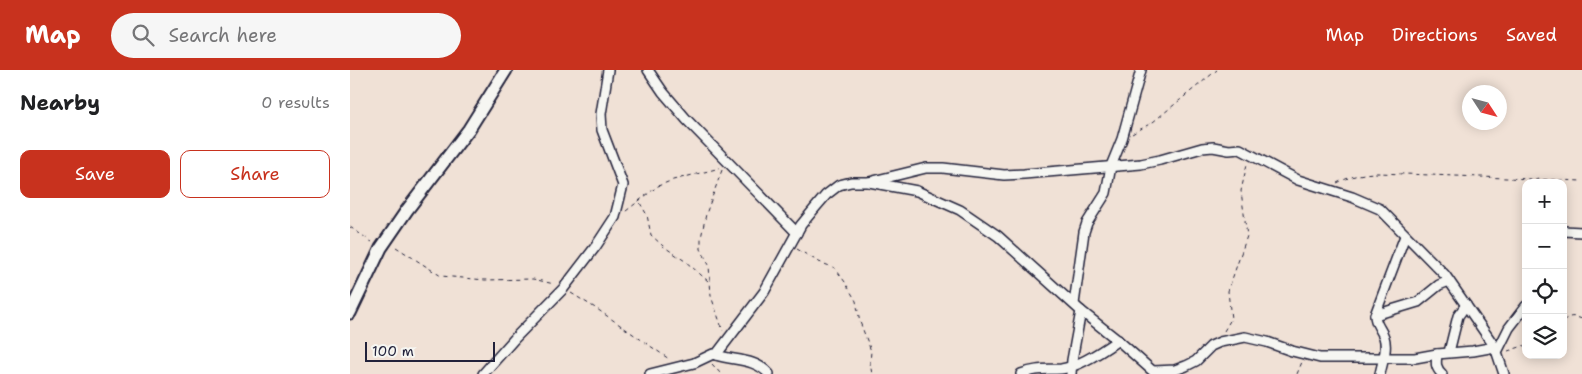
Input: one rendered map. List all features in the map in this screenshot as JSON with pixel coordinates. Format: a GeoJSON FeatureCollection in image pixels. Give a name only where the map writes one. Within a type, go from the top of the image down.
{"type":"FeatureCollection","features":[{"type":"Feature","properties":{"kind":"street"},"geometry":{"type":"LineString","coordinates":[[350,313],[383,246],[407,210],[469,130],[506,70]]}},
{"type":"Feature","properties":{"kind":"street"},"geometry":{"type":"LineString","coordinates":[[483,374],[563,289],[596,246],[615,217],[623,185],[600,121],[608,70]]}},
{"type":"Feature","properties":{"kind":"street"},"geometry":{"type":"LineString","coordinates":[[648,70],[663,92],[687,120],[797,233]]}},
{"type":"Feature","properties":{"kind":"street"},"geometry":{"type":"LineString","coordinates":[[1074,304],[1084,232],[1087,223],[1106,193],[1111,166],[1122,140],[1141,70]]}},
{"type":"Feature","properties":{"kind":"street"},"geometry":{"type":"LineString","coordinates":[[869,182],[926,168],[943,168],[1004,175],[1141,164],[1202,148],[1240,149],[1298,180],[1352,196],[1380,209],[1449,281],[1497,352],[1504,374]]}},
{"type":"Feature","properties":{"kind":"street"},"geometry":{"type":"LineString","coordinates":[[716,355],[764,292],[790,244],[815,208],[826,195],[839,185],[850,182],[869,182],[917,191],[960,210],[998,236],[1081,311],[1155,372],[1175,370],[1186,366],[1196,361],[1211,346],[1244,337],[1320,358],[1415,358],[1449,352],[1497,352]]}},
{"type":"Feature","properties":{"kind":"street"},"geometry":{"type":"LineString","coordinates":[[1567,231],[1582,232]]}},
{"type":"Feature","properties":{"kind":"street"},"geometry":{"type":"LineString","coordinates":[[1380,374],[1384,358],[1384,338],[1376,324],[1374,315],[1405,236]]}},
{"type":"Feature","properties":{"kind":"street"},"geometry":{"type":"LineString","coordinates":[[1374,315],[1418,302],[1439,285],[1449,281]]}},
{"type":"Feature","properties":{"kind":"street"},"geometry":{"type":"LineString","coordinates":[[1449,352],[1458,316],[1466,304]]}},
{"type":"Feature","properties":{"kind":"street"},"geometry":{"type":"LineString","coordinates":[[1072,370],[1081,311]]}},
{"type":"Feature","properties":{"kind":"street"},"geometry":{"type":"LineString","coordinates":[[1497,352],[1510,328],[1522,312]]}},
{"type":"Feature","properties":{"kind":"street"},"geometry":{"type":"LineString","coordinates":[[1021,374],[1036,369],[1072,370],[1118,340]]}},
{"type":"Feature","properties":{"kind":"street"},"geometry":{"type":"LineString","coordinates":[[650,374],[689,365],[713,354],[727,359],[740,359],[761,366],[769,374]]}},
{"type":"Feature","properties":{"kind":"street"},"geometry":{"type":"LineString","coordinates":[[1437,354],[1435,365],[1436,369],[1442,374]]}},
{"type":"Feature","properties":{"kind":"path"},"geometry":{"type":"LineString","coordinates":[[1122,140],[1153,122],[1217,70]]}},
{"type":"Feature","properties":{"kind":"path"},"geometry":{"type":"LineString","coordinates":[[1220,342],[1220,338],[1230,321],[1228,291],[1247,236],[1241,191],[1249,154]]}},
{"type":"Feature","properties":{"kind":"path"},"geometry":{"type":"LineString","coordinates":[[615,217],[639,202],[658,186],[673,180],[723,167],[706,214],[701,238],[701,249],[709,265],[711,296],[726,342]]}},
{"type":"Feature","properties":{"kind":"path"},"geometry":{"type":"LineString","coordinates":[[1326,188],[1350,176],[1366,173],[1582,181]]}},
{"type":"Feature","properties":{"kind":"path"},"geometry":{"type":"LineString","coordinates":[[639,202],[647,215],[651,235],[709,282]]}},
{"type":"Feature","properties":{"kind":"path"},"geometry":{"type":"LineString","coordinates":[[350,227],[383,246],[404,251],[419,263],[441,276],[485,280],[533,279],[556,284],[597,309],[669,359]]}},
{"type":"Feature","properties":{"kind":"path"},"geometry":{"type":"LineString","coordinates":[[790,244],[820,262],[835,268],[845,282],[856,301],[863,332],[871,351],[872,374]]}},
{"type":"Feature","properties":{"kind":"path"},"geometry":{"type":"LineString","coordinates":[[1567,318],[1574,316],[1582,319]]}},
{"type":"Feature","properties":{"kind":"path"},"geometry":{"type":"LineString","coordinates":[[1497,352],[1522,346]]}},
{"type":"Feature","properties":{"kind":"path"},"geometry":{"type":"LineString","coordinates":[[1297,374],[1301,366],[1301,353]]}},
{"type":"Feature","properties":{"kind":"path"},"geometry":{"type":"LineString","coordinates":[[706,358],[721,374]]}}]}
